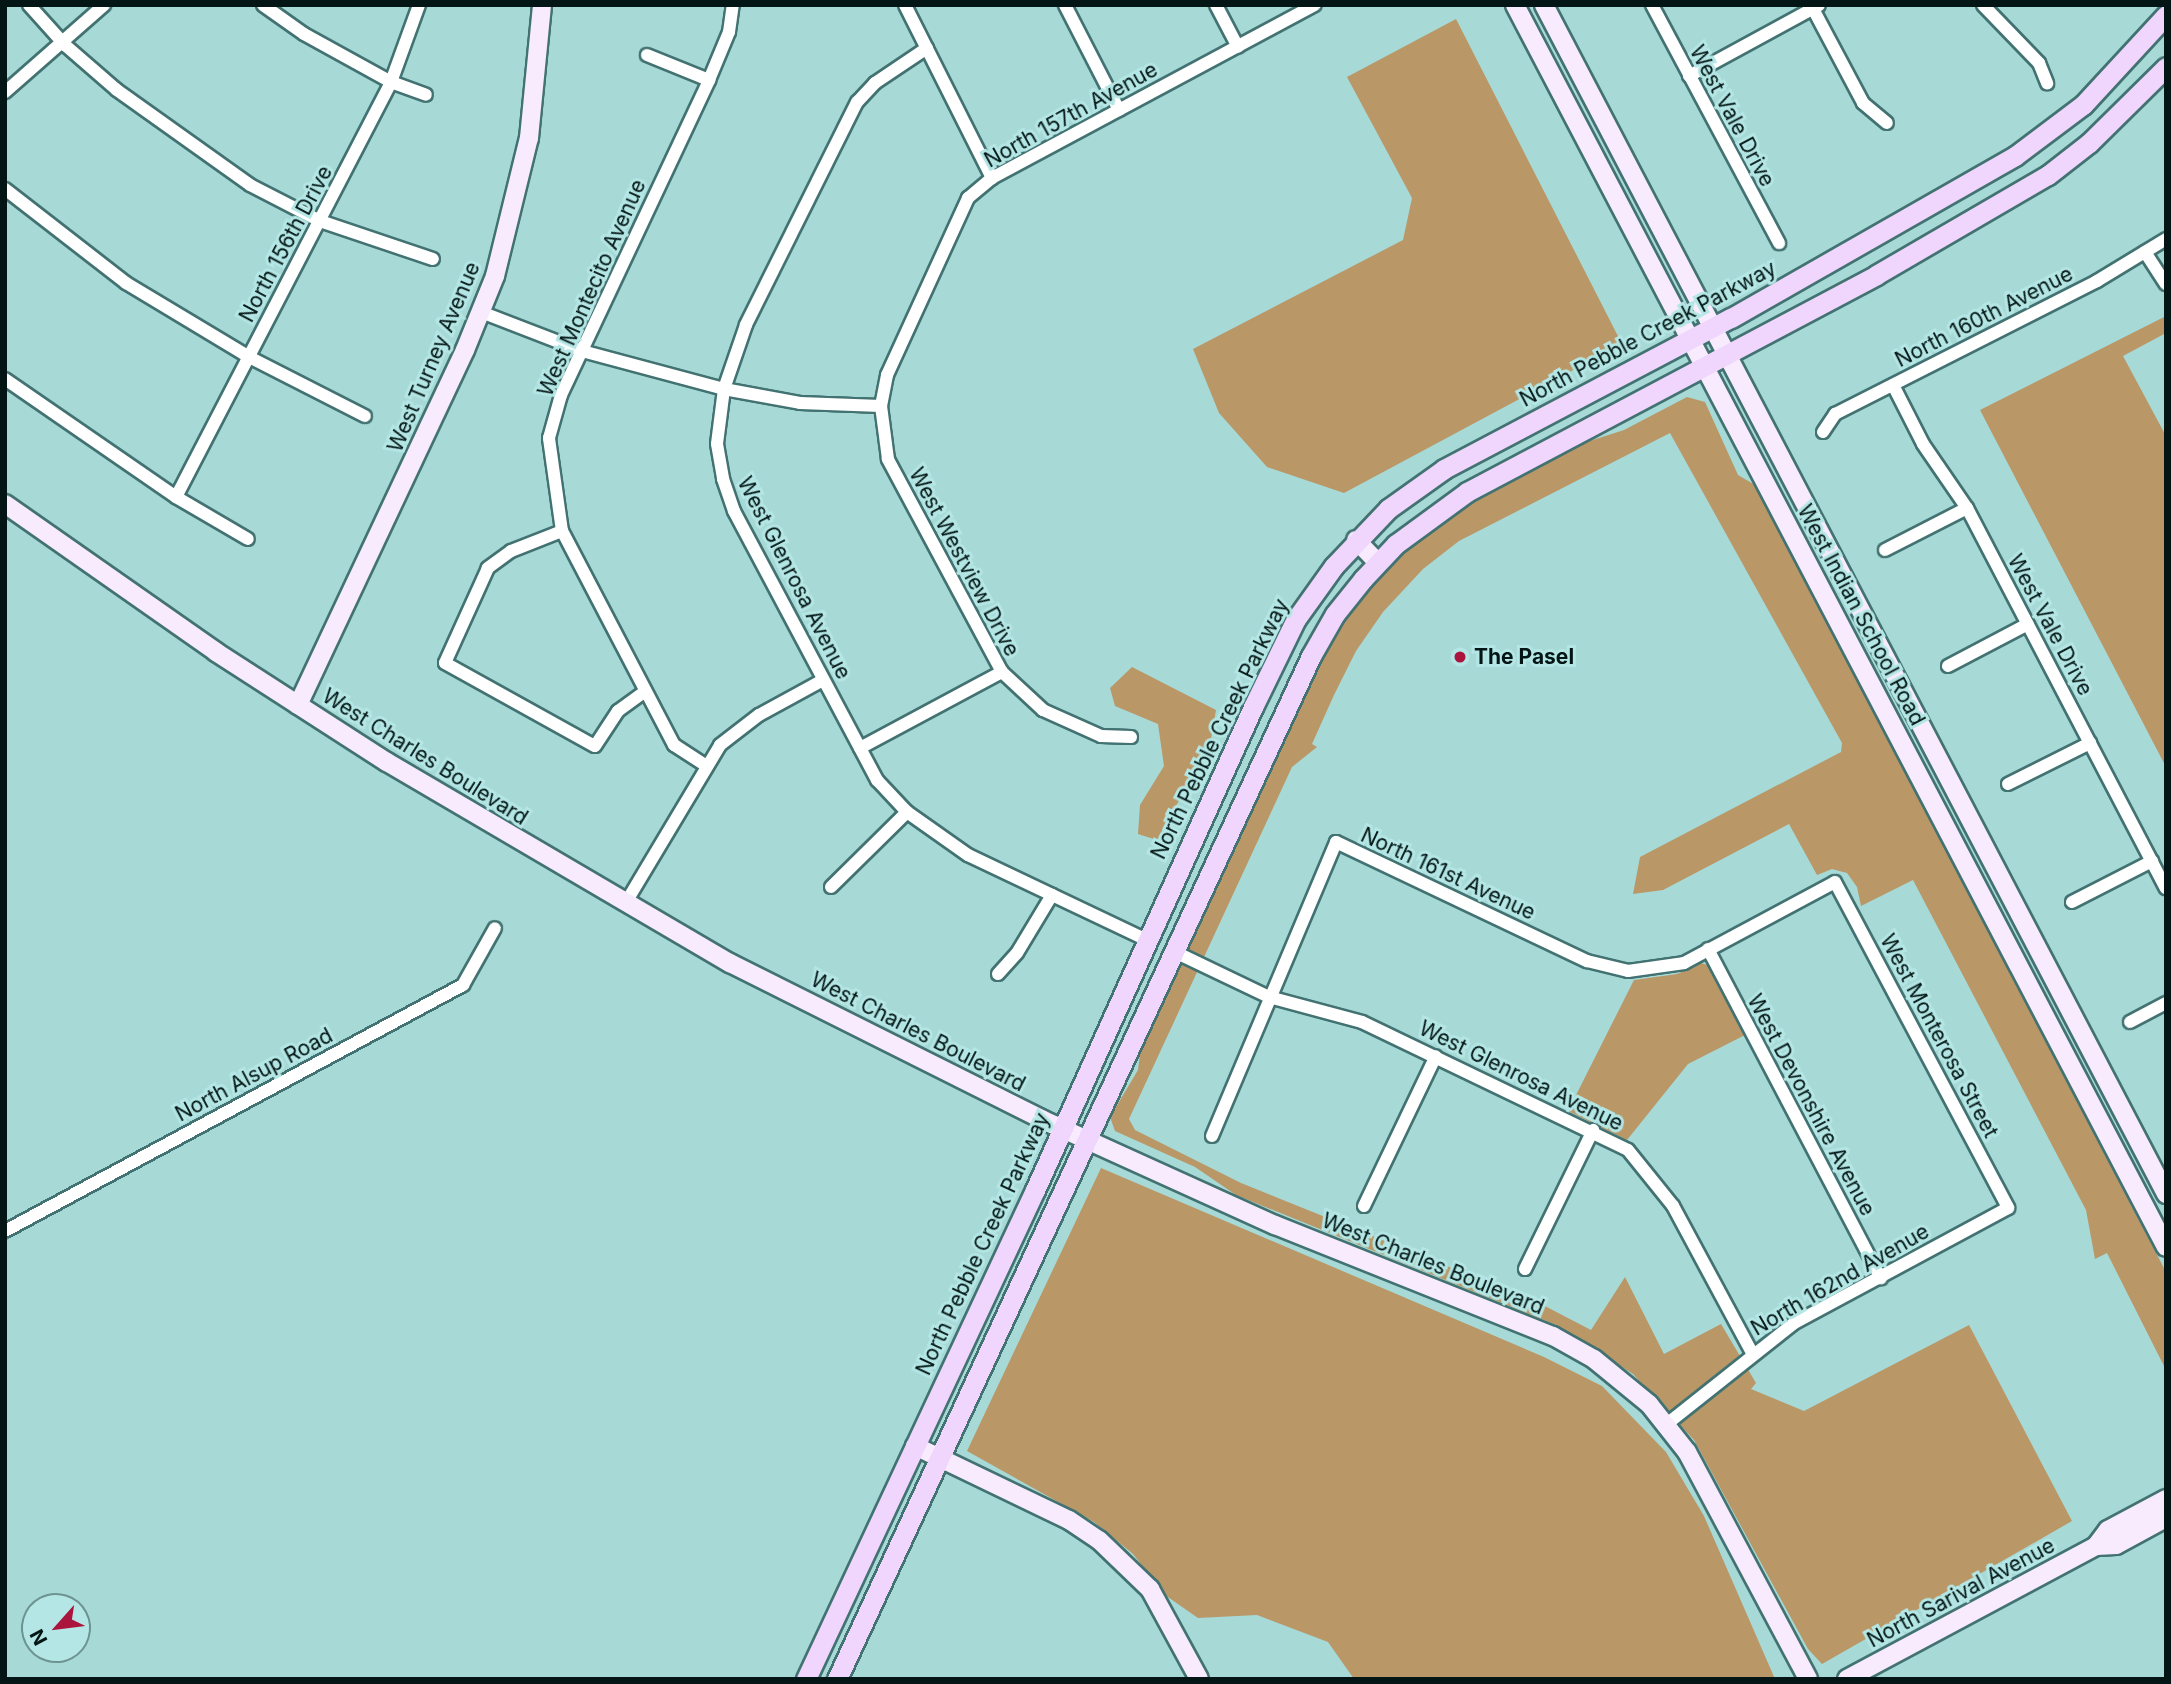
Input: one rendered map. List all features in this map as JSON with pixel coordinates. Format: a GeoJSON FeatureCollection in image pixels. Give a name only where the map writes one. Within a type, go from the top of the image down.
{"type":"FeatureCollection","features":[{"type":"Feature","properties":{"kind":"main road","name":"North Pebble Creek Parkway"},"geometry":{"type":"LineString","coordinates":[[807,1679],[1062,1128],[1145,939],[1286,638],[1307,601],[1356,540],[1388,509],[1444,469],[1713,328],[1965,187],[2043,137],[2121,68],[2166,15]]}},
{"type":"Feature","properties":{"kind":"main road"},"geometry":{"type":"LineString","coordinates":[[837,1679],[942,1460],[1086,1137],[1316,648],[1335,614],[1377,562],[1424,520],[1467,492],[1728,355],[2048,175],[2090,143],[2166,67]]}},
{"type":"Feature","properties":{"kind":"street"},"geometry":{"type":"LineString","coordinates":[[29,5],[65,45],[117,90],[250,185],[320,221],[433,259]]}},
{"type":"Feature","properties":{"kind":"street"},"geometry":{"type":"LineString","coordinates":[[5,92],[65,45],[104,5]]}},
{"type":"Feature","properties":{"kind":"street"},"geometry":{"type":"LineString","coordinates":[[264,5],[304,34],[391,82],[426,96]]}},
{"type":"Feature","properties":{"kind":"street","name":"North 156th Drive"},"geometry":{"type":"LineString","coordinates":[[176,497],[391,82],[419,5]]}},
{"type":"Feature","properties":{"kind":"street","name":"West Turney Avenue"},"geometry":{"type":"LineString","coordinates":[[298,705],[481,312],[524,170],[537,85],[542,5]]}},
{"type":"Feature","properties":{"kind":"street","name":"West Montecito Avenue"},"geometry":{"type":"LineString","coordinates":[[705,765],[674,745],[562,531],[549,439],[561,395],[709,80],[729,32],[733,5]]}},
{"type":"Feature","properties":{"kind":"street"},"geometry":{"type":"LineString","coordinates":[[905,5],[992,178]]}},
{"type":"Feature","properties":{"kind":"street"},"geometry":{"type":"LineString","coordinates":[[1065,5],[1119,110]]}},
{"type":"Feature","properties":{"kind":"street"},"geometry":{"type":"LineString","coordinates":[[1216,5],[1237,47]]}},
{"type":"Feature","properties":{"kind":"street","name":"North 157th Avenue"},"geometry":{"type":"LineString","coordinates":[[881,405],[895,350],[953,224],[968,198],[992,178],[1315,5]]}},
{"type":"Feature","properties":{"kind":"street","name":"West Indian School Road"},"geometry":{"type":"LineString","coordinates":[[1515,5],[2166,1247]]}},
{"type":"Feature","properties":{"kind":"street","name":"West Indian School Road"},"geometry":{"type":"LineString","coordinates":[[1544,5],[2166,1194]]}},
{"type":"Feature","properties":{"kind":"street","name":"West Vale Drive"},"geometry":{"type":"LineString","coordinates":[[1652,5],[1779,243]]}},
{"type":"Feature","properties":{"kind":"street"},"geometry":{"type":"LineString","coordinates":[[1983,5],[2039,63],[2047,83]]}},
{"type":"Feature","properties":{"kind":"street"},"geometry":{"type":"LineString","coordinates":[[1689,76],[1814,6],[1863,103],[1887,122]]}},
{"type":"Feature","properties":{"kind":"street","name":"West Glenrosa Avenue"},"geometry":{"type":"LineString","coordinates":[[927,48],[875,83],[843,124],[747,326],[724,390],[717,444],[723,479],[734,511],[877,780],[906,812],[968,855],[1145,939]]}},
{"type":"Feature","properties":{"kind":"street"},"geometry":{"type":"LineString","coordinates":[[648,55],[709,80]]}},
{"type":"Feature","properties":{"kind":"street"},"geometry":{"type":"LineString","coordinates":[[5,189],[126,283],[249,357],[365,416]]}},
{"type":"Feature","properties":{"kind":"street","name":"North 160th Avenue"},"geometry":{"type":"LineString","coordinates":[[1823,432],[1835,414],[2166,239]]}},
{"type":"Feature","properties":{"kind":"street"},"geometry":{"type":"LineString","coordinates":[[2145,252],[2166,284]]}},
{"type":"Feature","properties":{"kind":"street"},"geometry":{"type":"LineString","coordinates":[[481,312],[582,351],[724,390],[800,403],[881,405]]}},
{"type":"Feature","properties":{"kind":"street"},"geometry":{"type":"LineString","coordinates":[[5,379],[176,497],[248,539]]}},
{"type":"Feature","properties":{"kind":"street","name":"West Vale Drive"},"geometry":{"type":"LineString","coordinates":[[1892,385],[1923,444],[1967,508],[2166,888]]}},
{"type":"Feature","properties":{"kind":"street","name":"West Westview Drive"},"geometry":{"type":"LineString","coordinates":[[881,405],[888,459],[1002,672],[1043,710],[1101,736],[1131,737]]}},
{"type":"Feature","properties":{"kind":"street","name":"West Charles Boulevard"},"geometry":{"type":"LineString","coordinates":[[5,505],[298,705],[625,904],[968,1085],[1275,1225],[1573,1346],[1633,1390],[1667,1424],[1701,1474],[1808,1679]]}},
{"type":"Feature","properties":{"kind":"street"},"geometry":{"type":"LineString","coordinates":[[1885,550],[1967,508]]}},
{"type":"Feature","properties":{"kind":"street"},"geometry":{"type":"LineString","coordinates":[[562,531],[511,551],[488,568],[445,663],[595,746],[618,710],[646,691]]}},
{"type":"Feature","properties":{"kind":"street"},"geometry":{"type":"LineString","coordinates":[[1356,540],[1377,562]]}},
{"type":"Feature","properties":{"kind":"street"},"geometry":{"type":"LineString","coordinates":[[1948,666],[2028,624]]}},
{"type":"Feature","properties":{"kind":"street"},"geometry":{"type":"LineString","coordinates":[[860,748],[1002,672]]}},
{"type":"Feature","properties":{"kind":"street"},"geometry":{"type":"LineString","coordinates":[[625,904],[705,765],[738,730],[824,680]]}},
{"type":"Feature","properties":{"kind":"street"},"geometry":{"type":"LineString","coordinates":[[2008,784],[2090,743]]}},
{"type":"Feature","properties":{"kind":"street"},"geometry":{"type":"LineString","coordinates":[[831,887],[906,812]]}},
{"type":"Feature","properties":{"kind":"street","name":"North 161st Avenue"},"geometry":{"type":"LineString","coordinates":[[1212,1136],[1336,842],[1587,961],[1628,971],[1653,970],[1684,963],[1835,882]]}},
{"type":"Feature","properties":{"kind":"street"},"geometry":{"type":"LineString","coordinates":[[2072,902],[2152,860]]}},
{"type":"Feature","properties":{"kind":"street","name":"West Monterosa Street"},"geometry":{"type":"LineString","coordinates":[[1835,882],[2008,1209]]}},
{"type":"Feature","properties":{"kind":"street"},"geometry":{"type":"LineString","coordinates":[[998,974],[1017,953],[1052,895]]}},
{"type":"Feature","properties":{"kind":"street","name":"North Alsup Road"},"geometry":{"type":"LineString","coordinates":[[5,1231],[463,985],[495,928]]}},
{"type":"Feature","properties":{"kind":"street","name":"West Devonshire Avenue"},"geometry":{"type":"LineString","coordinates":[[1708,949],[1881,1278]]}},
{"type":"Feature","properties":{"kind":"street","name":"West Glenrosa Avenue"},"geometry":{"type":"LineString","coordinates":[[1175,952],[1269,997],[1362,1022],[1593,1130],[1629,1150],[1655,1179],[1752,1353]]}},
{"type":"Feature","properties":{"kind":"street"},"geometry":{"type":"LineString","coordinates":[[2130,1022],[2166,1003]]}},
{"type":"Feature","properties":{"kind":"street"},"geometry":{"type":"LineString","coordinates":[[1364,1206],[1436,1056]]}},
{"type":"Feature","properties":{"kind":"street"},"geometry":{"type":"LineString","coordinates":[[1525,1269],[1593,1130]]}},
{"type":"Feature","properties":{"kind":"street","name":"North 162nd Avenue"},"geometry":{"type":"LineString","coordinates":[[1667,1424],[1752,1353],[1793,1324],[2008,1209]]}},
{"type":"Feature","properties":{"kind":"street"},"geometry":{"type":"LineString","coordinates":[[915,1446],[1069,1520],[1122,1559],[1150,1589],[1199,1679]]}},
{"type":"Feature","properties":{"kind":"street","name":"North Sarival Avenue"},"geometry":{"type":"LineString","coordinates":[[1847,1679],[2096,1546],[2108,1530],[2166,1499]]}},
{"type":"Feature","properties":{"kind":"street","name":"North Sarival Avenue"},"geometry":{"type":"LineString","coordinates":[[2096,1546],[2116,1545],[2166,1518]]}},
{"type":"Feature","properties":{"kind":"shaded area"},"geometry":{"type":"Polygon","coordinates":[[[1456,19],[1622,344],[1344,493],[1267,467],[1219,413],[1193,349],[1403,240],[1412,198],[1347,77],[1456,19]]]}},
{"type":"Feature","properties":{"kind":"shaded area"},"geometry":{"type":"Polygon","coordinates":[[[2166,316],[2166,333],[2123,356],[2166,436],[2166,767],[1980,410],[2166,316]]]}},
{"type":"Feature","properties":{"kind":"shaded area"},"geometry":{"type":"Polygon","coordinates":[[[1687,397],[1705,402],[1738,475],[1755,485],[2166,1272],[2166,1370],[2107,1253],[2095,1259],[2086,1210],[1913,880],[1861,906],[1857,887],[1847,873],[1832,869],[1817,875],[1789,824],[1663,890],[1633,894],[1640,857],[1841,752],[1842,743],[1670,433],[1459,541],[1423,569],[1383,612],[1356,651],[1334,695],[1312,744],[1317,747],[1292,767],[1129,1119],[1135,1130],[1241,1183],[1541,1304],[1591,1330],[1625,1277],[1664,1354],[1721,1324],[1756,1383],[1751,1389],[1804,1411],[1969,1325],[2072,1521],[1822,1664],[1808,1649],[1694,1440],[1633,1374],[1556,1325],[1236,1195],[1195,1167],[1115,1131],[1110,1117],[1138,1070],[1142,1038],[1303,695],[1335,630],[1363,591],[1401,551],[1466,503],[1571,447],[1624,430],[1687,397]]]}},
{"type":"Feature","properties":{"kind":"shaded area"},"geometry":{"type":"Polygon","coordinates":[[[1132,667],[1216,710],[1210,745],[1157,840],[1138,834],[1140,805],[1164,766],[1158,724],[1115,706],[1110,688],[1132,667]]]}},
{"type":"Feature","properties":{"kind":"shaded area"},"geometry":{"type":"Polygon","coordinates":[[[1701,963],[1710,966],[1745,1035],[1688,1064],[1627,1140],[1568,1111],[1634,980],[1677,974],[1701,963]]]}},
{"type":"Feature","properties":{"kind":"shaded area"},"geometry":{"type":"Polygon","coordinates":[[[1101,1168],[1544,1357],[1602,1386],[1666,1452],[1704,1516],[1775,1679],[1354,1679],[1328,1642],[1257,1615],[1198,1618],[1165,1595],[1133,1554],[1094,1522],[967,1451],[1101,1168]]]}},
{"type":"Feature","properties":{"kind":"place","name":"The Pasel"},"geometry":{"type":"Point","coordinates":[1460,657]}}]}
